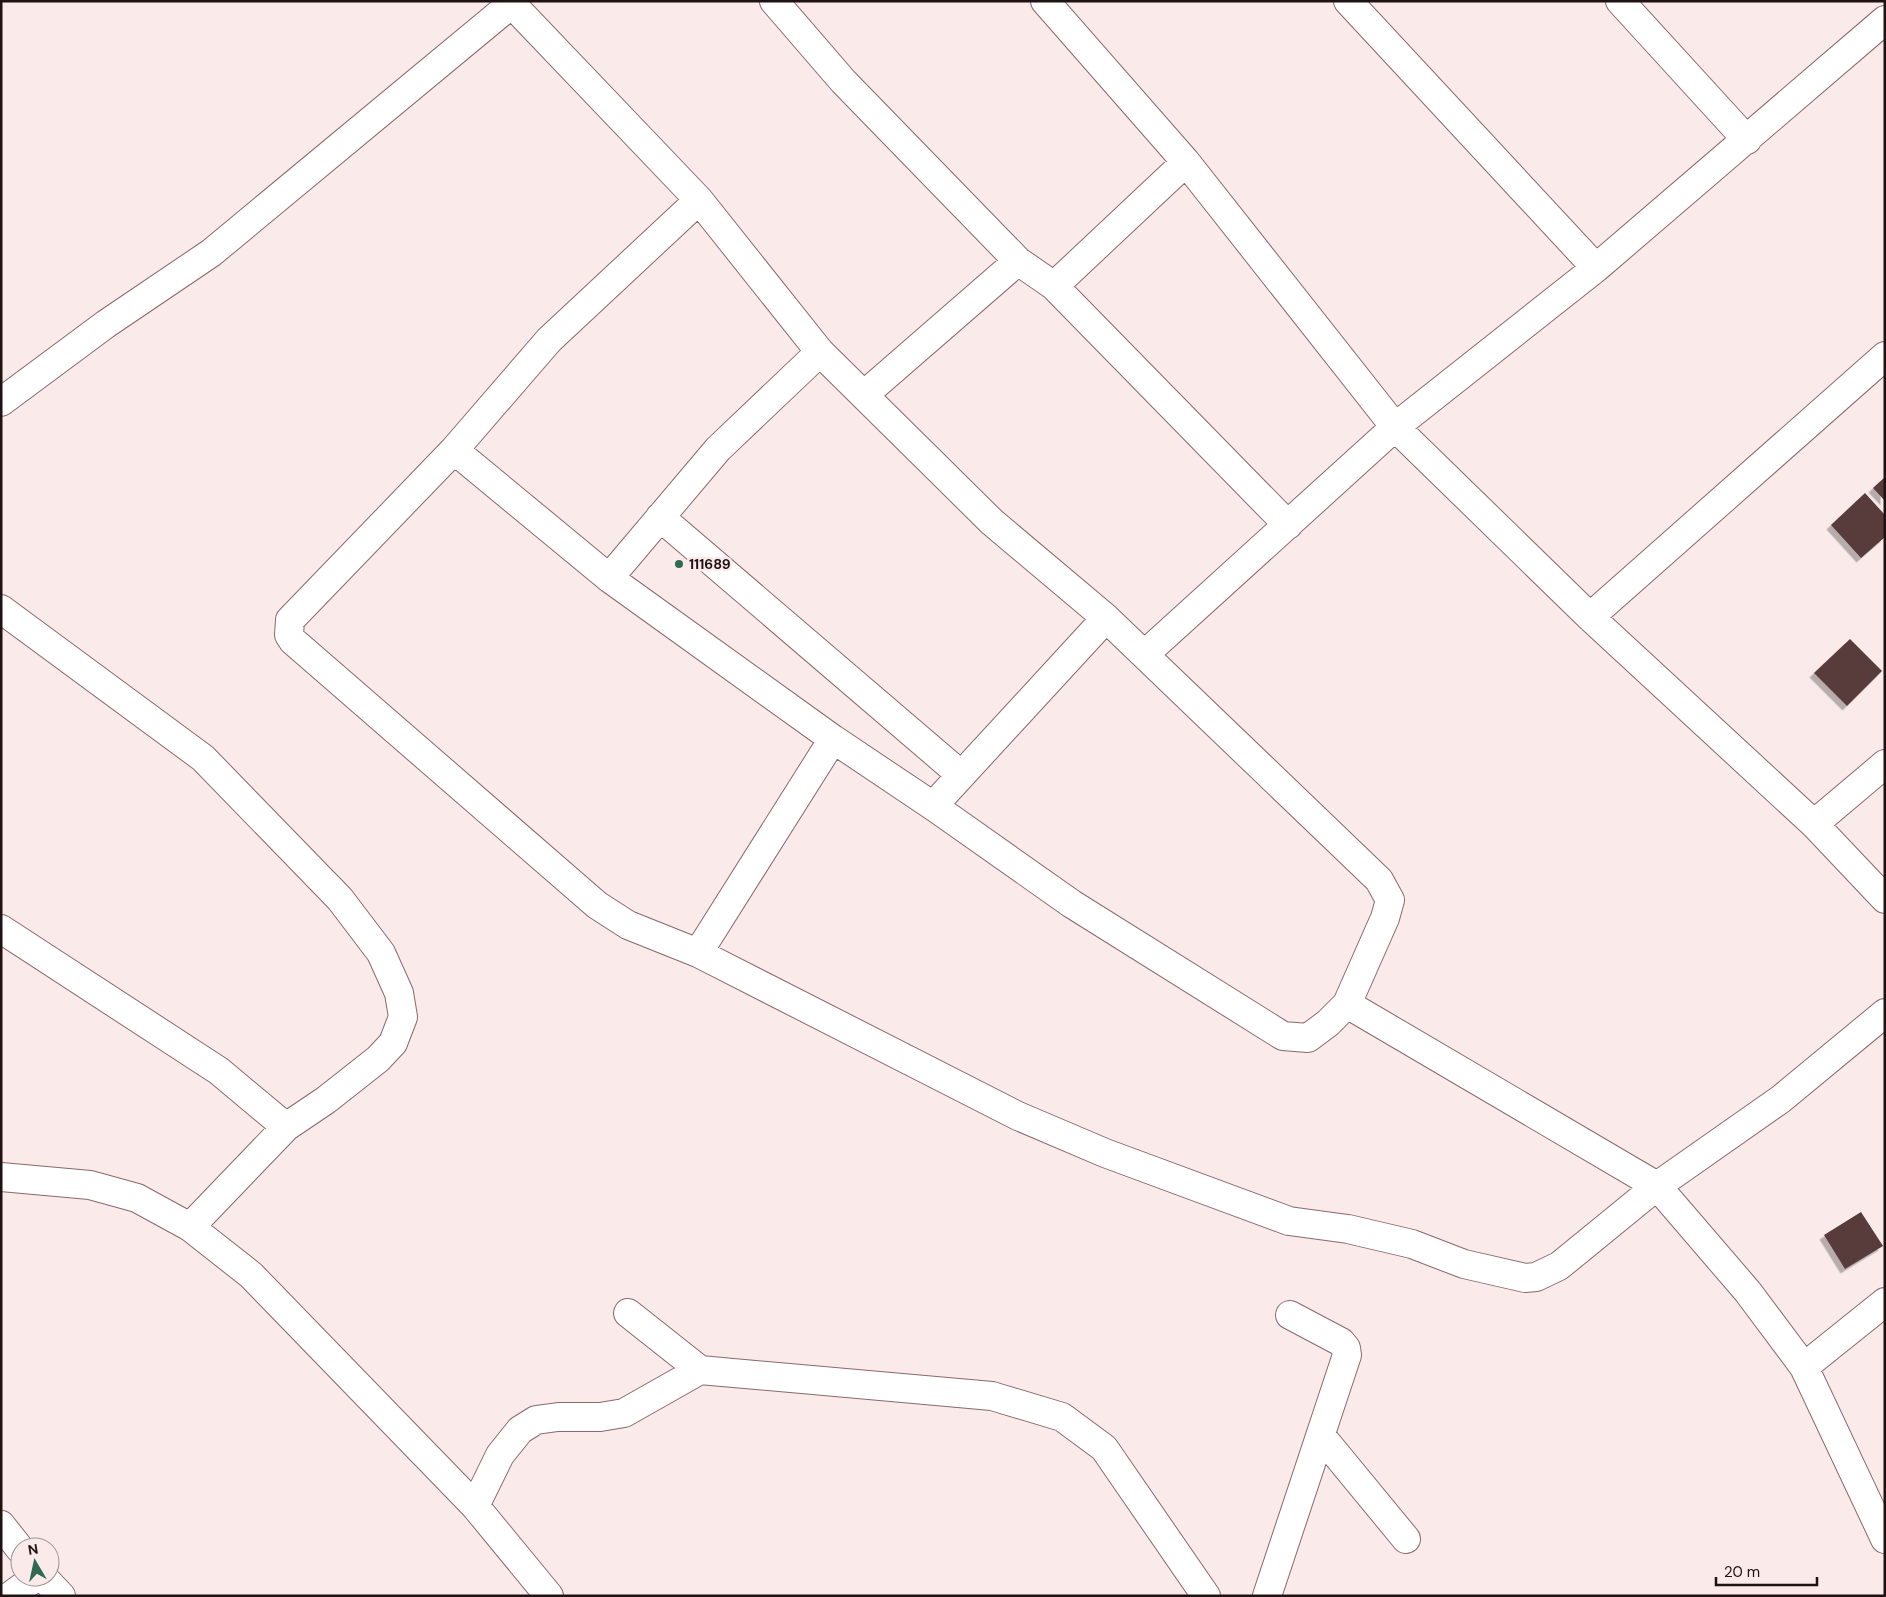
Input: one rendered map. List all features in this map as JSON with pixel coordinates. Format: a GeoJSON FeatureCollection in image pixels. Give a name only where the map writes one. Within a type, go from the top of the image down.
{"type":"FeatureCollection","features":[{"type":"Feature","properties":{"kind":"street"},"geometry":{"type":"LineString","coordinates":[[774,1],[844,81],[1018,261],[1054,286],[1288,524]]}},
{"type":"Feature","properties":{"kind":"street"},"geometry":{"type":"LineString","coordinates":[[1045,1],[1186,162],[1395,427],[1590,617],[1814,824],[1885,899]]}},
{"type":"Feature","properties":{"kind":"street"},"geometry":{"type":"LineString","coordinates":[[1348,1],[1596,268]]}},
{"type":"Feature","properties":{"kind":"street"},"geometry":{"type":"LineString","coordinates":[[1620,1],[1747,140]]}},
{"type":"Feature","properties":{"kind":"street"},"geometry":{"type":"LineString","coordinates":[[1,402],[106,324],[211,253],[512,2],[699,200],[820,352],[865,394],[992,522],[1106,618],[1145,654],[1379,880],[1390,900],[1386,918],[1347,1004],[1328,1023],[1308,1038],[1283,1036],[1072,904],[933,806],[833,739],[609,578],[454,450]]}},
{"type":"Feature","properties":{"kind":"street"},"geometry":{"type":"LineString","coordinates":[[1145,654],[1395,427],[1596,268],[1885,20]]}},
{"type":"Feature","properties":{"kind":"street"},"geometry":{"type":"LineString","coordinates":[[1054,286],[1186,162]]}},
{"type":"Feature","properties":{"kind":"street"},"geometry":{"type":"LineString","coordinates":[[699,200],[549,340],[454,450],[290,620],[288,628],[289,635],[597,905],[628,925],[698,953],[1018,1116],[1105,1153],[1288,1221],[1348,1229],[1412,1244],[1464,1264],[1525,1278],[1536,1277],[1559,1266],[1658,1186],[1781,1099],[1885,1013]]}},
{"type":"Feature","properties":{"kind":"street"},"geometry":{"type":"LineString","coordinates":[[865,394],[1018,261]]}},
{"type":"Feature","properties":{"kind":"street"},"geometry":{"type":"LineString","coordinates":[[609,578],[718,449],[820,352]]}},
{"type":"Feature","properties":{"kind":"street"},"geometry":{"type":"LineString","coordinates":[[1590,617],[1885,356]]}},
{"type":"Feature","properties":{"kind":"street"},"geometry":{"type":"LineString","coordinates":[[660,517],[960,774]]}},
{"type":"Feature","properties":{"kind":"street"},"geometry":{"type":"LineString","coordinates":[[1,609],[203,758],[340,899],[381,953],[399,993],[403,1017],[393,1043],[378,1059],[326,1100],[286,1127],[190,1227]]}},
{"type":"Feature","properties":{"kind":"street"},"geometry":{"type":"LineString","coordinates":[[933,806],[960,774],[1106,618]]}},
{"type":"Feature","properties":{"kind":"street"},"geometry":{"type":"LineString","coordinates":[[698,953],[833,739]]}},
{"type":"Feature","properties":{"kind":"street"},"geometry":{"type":"LineString","coordinates":[[1814,824],[1885,764]]}},
{"type":"Feature","properties":{"kind":"street"},"geometry":{"type":"LineString","coordinates":[[1,929],[219,1071],[286,1127]]}},
{"type":"Feature","properties":{"kind":"street"},"geometry":{"type":"LineString","coordinates":[[1347,1004],[1658,1186],[1748,1292],[1804,1367],[1885,1539]]}},
{"type":"Feature","properties":{"kind":"street"},"geometry":{"type":"LineString","coordinates":[[1,1177],[90,1185],[136,1198],[190,1227],[251,1275],[474,1506],[549,1596]]}},
{"type":"Feature","properties":{"kind":"street"},"geometry":{"type":"LineString","coordinates":[[1804,1367],[1885,1302]]}},
{"type":"Feature","properties":{"kind":"street"},"geometry":{"type":"LineString","coordinates":[[628,1314],[700,1370],[992,1396],[1062,1417],[1104,1448],[1206,1596]]}},
{"type":"Feature","properties":{"kind":"street"},"geometry":{"type":"LineString","coordinates":[[1267,1596],[1322,1437],[1347,1355],[1346,1348],[1341,1342],[1290,1315]]}},
{"type":"Feature","properties":{"kind":"street"},"geometry":{"type":"LineString","coordinates":[[474,1506],[500,1455],[520,1430],[536,1420],[558,1417],[600,1417],[624,1413],[700,1370]]}},
{"type":"Feature","properties":{"kind":"street"},"geometry":{"type":"LineString","coordinates":[[1322,1437],[1406,1539]]}},
{"type":"Feature","properties":{"kind":"street"},"geometry":{"type":"LineString","coordinates":[[1,1525],[10,1537]]}},
{"type":"Feature","properties":{"kind":"street"},"geometry":{"type":"LineString","coordinates":[[10,1596],[22,1587]]}},
{"type":"Feature","properties":{"kind":"building"},"geometry":{"type":"Polygon","coordinates":[[[1885,477],[1885,501],[1873,488],[1885,477]]]}},
{"type":"Feature","properties":{"kind":"building"},"geometry":{"type":"Polygon","coordinates":[[[1865,493],[1885,515],[1885,537],[1861,558],[1831,525],[1865,493]]]}},
{"type":"Feature","properties":{"kind":"building"},"geometry":{"type":"Polygon","coordinates":[[[1850,639],[1882,671],[1847,706],[1814,673],[1850,639]]]}},
{"type":"Feature","properties":{"kind":"building"},"geometry":{"type":"Polygon","coordinates":[[[1861,1212],[1883,1246],[1845,1269],[1824,1235],[1861,1212]]]}},
{"type":"Feature","properties":{"kind":"place","name":"111689"},"geometry":{"type":"Point","coordinates":[679,564]}}]}
